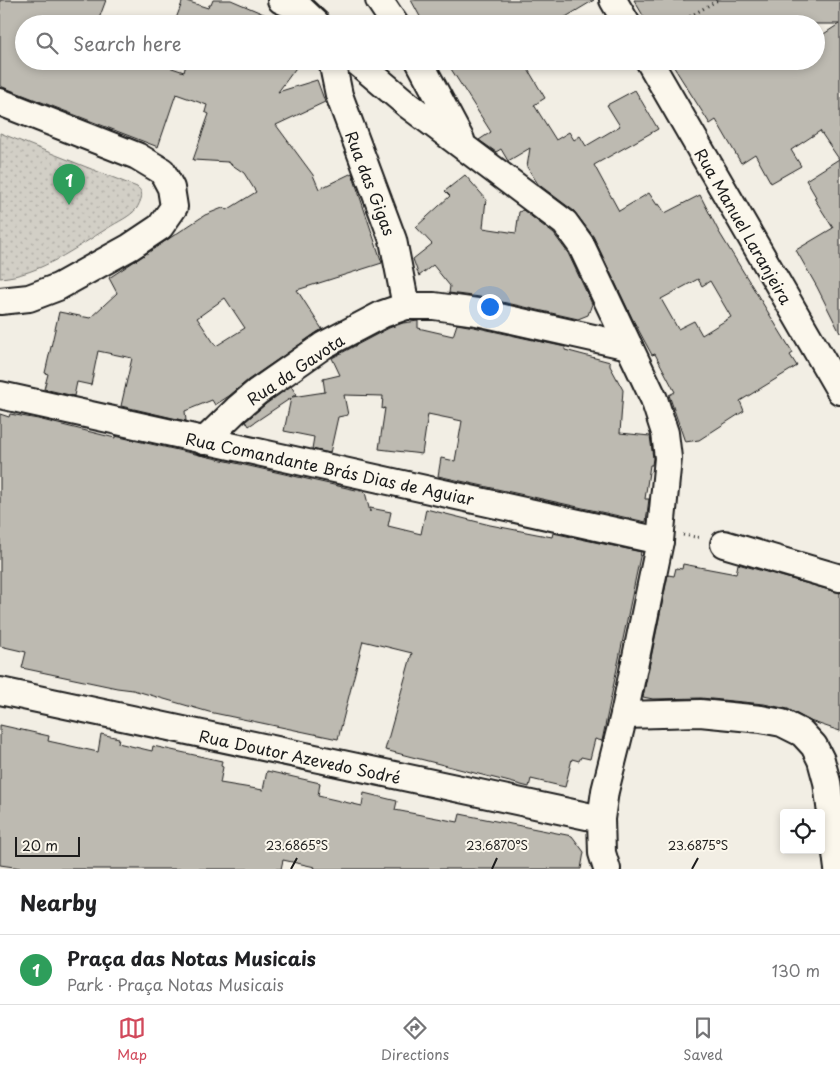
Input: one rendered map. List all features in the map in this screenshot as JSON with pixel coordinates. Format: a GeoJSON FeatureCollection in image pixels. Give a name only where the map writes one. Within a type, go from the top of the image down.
{"type":"FeatureCollection","features":[{"type":"Feature","properties":{"kind":"street"},"geometry":{"type":"LineString","coordinates":[[379,0],[389,15]]}},
{"type":"Feature","properties":{"kind":"street"},"geometry":{"type":"LineString","coordinates":[[612,0],[621,15]]}},
{"type":"Feature","properties":{"kind":"street","name":"Rua das Gigas"},"geometry":{"type":"LineString","coordinates":[[334,70],[339,95],[394,240],[406,306]]}},
{"type":"Feature","properties":{"kind":"street"},"geometry":{"type":"LineString","coordinates":[[367,70],[408,105],[565,223],[581,245],[654,398],[665,433],[668,458],[660,536],[624,715],[605,792],[601,819],[602,853],[607,869]]}},
{"type":"Feature","properties":{"kind":"street"},"geometry":{"type":"LineString","coordinates":[[424,70],[466,147]]}},
{"type":"Feature","properties":{"kind":"street","name":"Rua Manuel Laranjeira"},"geometry":{"type":"LineString","coordinates":[[654,70],[840,391]]}},
{"type":"Feature","properties":{"kind":"street"},"geometry":{"type":"LineString","coordinates":[[0,102],[137,156],[162,172],[171,188],[174,207],[160,227],[130,247],[58,287],[29,298],[0,301]]}},
{"type":"Feature","properties":{"kind":"street","name":"Rua da Gavota"},"geometry":{"type":"LineString","coordinates":[[204,441],[250,398],[324,345],[383,314],[406,306],[434,306],[477,312],[629,346]]}},
{"type":"Feature","properties":{"kind":"street","name":"Rua Comandante Brás Dias de Aguiar"},"geometry":{"type":"LineString","coordinates":[[0,395],[204,441],[660,536]]}},
{"type":"Feature","properties":{"kind":"street"},"geometry":{"type":"LineString","coordinates":[[724,544],[840,578]]}},
{"type":"Feature","properties":{"kind":"street","name":"Rua Doutor Azevedo Sodré"},"geometry":{"type":"LineString","coordinates":[[0,691],[601,819]]}},
{"type":"Feature","properties":{"kind":"street"},"geometry":{"type":"LineString","coordinates":[[624,715],[700,713],[761,719],[782,723],[802,733],[814,746],[827,782],[838,863]]}},
{"type":"Feature","properties":{"kind":"path"},"geometry":{"type":"LineString","coordinates":[[692,15],[718,0]]}},
{"type":"Feature","properties":{"kind":"path"},"geometry":{"type":"LineString","coordinates":[[660,536],[706,539],[724,544]]}},
{"type":"Feature","properties":{"kind":"shaded area"},"geometry":{"type":"Polygon","coordinates":[[[0,133],[137,187],[142,194],[137,208],[127,217],[57,259],[29,272],[0,278],[0,133]]]}},
{"type":"Feature","properties":{"kind":"building"},"geometry":{"type":"Polygon","coordinates":[[[0,0],[106,0],[100,15],[15,15],[15,70],[178,70],[184,72],[185,70],[294,70],[278,92],[317,80],[325,102],[276,125],[313,175],[319,189],[352,173],[382,263],[297,290],[322,329],[215,405],[212,400],[185,411],[186,421],[121,406],[132,358],[98,351],[91,385],[77,382],[74,396],[44,389],[48,374],[45,373],[59,312],[90,318],[117,293],[109,278],[205,215],[225,207],[227,210],[256,192],[244,173],[228,162],[193,160],[209,114],[205,112],[207,105],[176,94],[158,147],[0,86],[0,0]],[[225,298],[197,318],[216,346],[245,328],[225,298]]]}},
{"type":"Feature","properties":{"kind":"building"},"geometry":{"type":"Polygon","coordinates":[[[183,0],[208,8],[213,0],[231,0],[266,15],[177,15],[183,0]]]}},
{"type":"Feature","properties":{"kind":"building"},"geometry":{"type":"Polygon","coordinates":[[[411,0],[594,0],[569,15],[419,15],[411,0]]]}},
{"type":"Feature","properties":{"kind":"building"},"geometry":{"type":"Polygon","coordinates":[[[634,0],[840,0],[840,333],[796,250],[833,228],[814,198],[816,197],[806,180],[839,159],[820,131],[791,150],[801,166],[771,183],[755,154],[741,163],[716,120],[710,124],[676,70],[825,70],[825,33],[839,24],[825,24],[825,15],[643,15],[634,0]]]}},
{"type":"Feature","properties":{"kind":"building"},"geometry":{"type":"Polygon","coordinates":[[[452,70],[528,70],[545,98],[534,105],[556,140],[569,132],[574,140],[580,136],[586,146],[620,126],[607,105],[635,90],[658,129],[594,165],[619,211],[649,193],[665,213],[700,195],[719,232],[793,353],[790,355],[797,366],[740,401],[744,411],[699,440],[685,442],[669,395],[675,392],[655,354],[652,355],[632,318],[593,236],[574,211],[538,184],[527,167],[530,148],[508,161],[501,149],[496,152],[479,140],[491,132],[452,70]],[[698,279],[661,299],[678,329],[694,321],[702,335],[731,317],[710,281],[702,286],[698,279]]]}},
{"type":"Feature","properties":{"kind":"building"},"geometry":{"type":"Polygon","coordinates":[[[465,175],[486,199],[483,228],[516,233],[519,212],[523,210],[554,234],[568,253],[592,304],[588,315],[578,319],[480,297],[449,293],[450,286],[433,265],[419,276],[413,259],[432,244],[416,227],[450,196],[445,191],[465,175]]]}},
{"type":"Feature","properties":{"kind":"building"},"geometry":{"type":"Polygon","coordinates":[[[418,321],[418,328],[453,336],[457,324],[565,347],[565,350],[610,362],[610,366],[623,390],[620,433],[650,436],[653,458],[652,465],[650,465],[645,499],[649,499],[646,522],[438,476],[441,458],[455,461],[462,421],[428,414],[422,454],[379,449],[385,408],[382,409],[383,396],[344,395],[348,415],[338,417],[330,453],[312,449],[314,437],[284,431],[291,398],[249,426],[246,421],[291,386],[296,394],[292,397],[325,392],[323,379],[340,375],[332,358],[389,328],[403,323],[418,321]]]}},
{"type":"Feature","properties":{"kind":"building"},"geometry":{"type":"Polygon","coordinates":[[[0,414],[9,417],[10,414],[38,419],[115,438],[115,436],[365,492],[370,512],[370,508],[391,512],[388,526],[421,534],[426,509],[490,525],[552,537],[553,533],[641,552],[602,741],[595,739],[590,759],[581,757],[579,761],[572,759],[565,787],[531,779],[529,787],[385,750],[412,653],[363,641],[338,739],[209,712],[133,690],[22,668],[26,652],[0,646],[0,414]]]}},
{"type":"Feature","properties":{"kind":"building"},"geometry":{"type":"Polygon","coordinates":[[[683,564],[736,574],[738,564],[840,593],[840,731],[810,721],[788,709],[764,704],[701,698],[653,699],[643,697],[668,575],[674,576],[676,568],[682,569],[683,564]]]}},
{"type":"Feature","properties":{"kind":"building"},"geometry":{"type":"Polygon","coordinates":[[[0,725],[49,736],[48,741],[98,752],[101,734],[119,738],[118,743],[152,751],[153,746],[222,761],[221,766],[223,767],[220,783],[263,790],[267,771],[320,783],[318,796],[362,806],[364,793],[397,801],[395,810],[458,822],[460,814],[572,836],[584,852],[581,869],[314,869],[315,867],[283,860],[281,869],[28,869],[0,865],[0,725]]]}},
{"type":"Feature","properties":{"kind":"place","name":"Praça das Notas Musicais"},"geometry":{"type":"Point","coordinates":[69,205]}}]}
